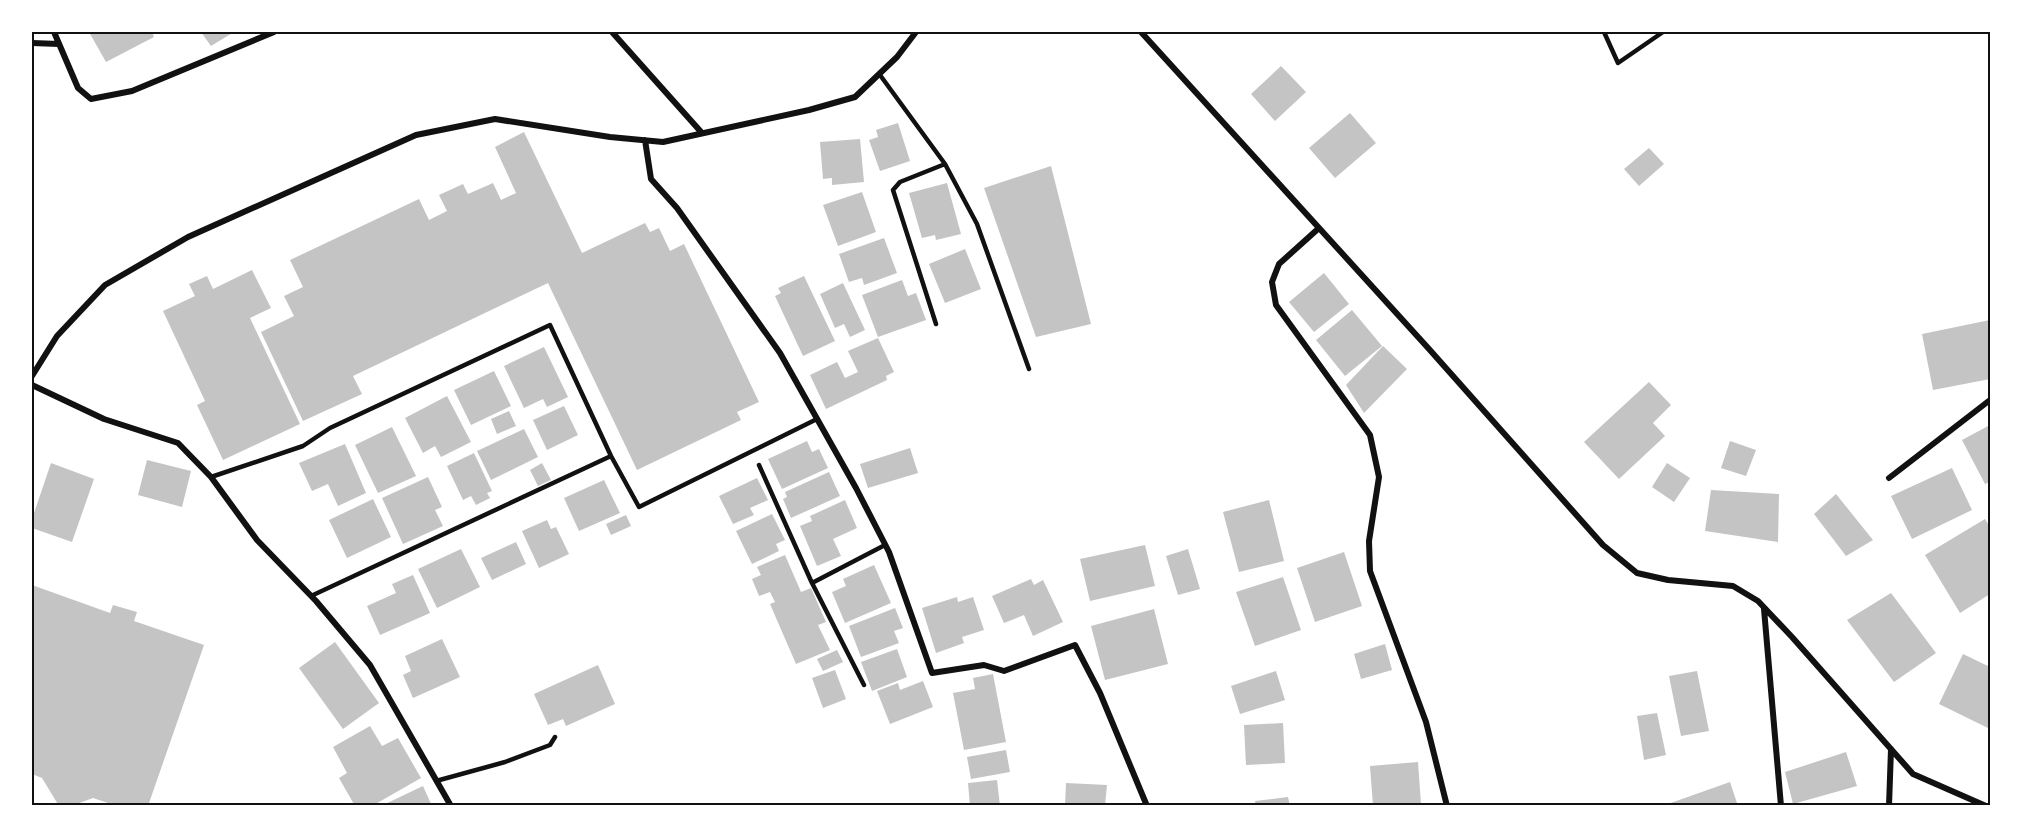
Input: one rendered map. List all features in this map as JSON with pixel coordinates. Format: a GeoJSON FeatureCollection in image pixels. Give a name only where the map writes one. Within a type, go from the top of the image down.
{"type":"FeatureCollection","features":[{"type":"Feature","properties":{"kind":"street"},"geometry":{"type":"LineString","coordinates":[[54,32],[78,88],[91,99],[132,91],[274,32]]}},
{"type":"Feature","properties":{"kind":"street"},"geometry":{"type":"LineString","coordinates":[[252,32],[256,39]]}},
{"type":"Feature","properties":{"kind":"street"},"geometry":{"type":"LineString","coordinates":[[612,32],[702,133]]}},
{"type":"Feature","properties":{"kind":"street"},"geometry":{"type":"LineString","coordinates":[[32,376],[57,336],[105,285],[188,237],[416,135],[495,119],[610,137],[663,142],[810,110],[855,97],[897,57],[916,32]]}},
{"type":"Feature","properties":{"kind":"street"},"geometry":{"type":"LineString","coordinates":[[1141,32],[1603,545],[1637,573],[1668,580],[1733,586],[1758,601],[1913,774],[1986,806]]}},
{"type":"Feature","properties":{"kind":"street"},"geometry":{"type":"LineString","coordinates":[[32,43],[59,44]]}},
{"type":"Feature","properties":{"kind":"street"},"geometry":{"type":"LineString","coordinates":[[645,140],[651,179],[677,208],[780,353],[818,418],[885,545],[932,673],[984,665],[1004,671],[1075,645],[1100,693],[1148,806]]}},
{"type":"Feature","properties":{"kind":"street"},"geometry":{"type":"LineString","coordinates":[[1319,228],[1279,264],[1272,282],[1276,305],[1370,435],[1379,477],[1369,541],[1370,571],[1426,722],[1447,806]]}},
{"type":"Feature","properties":{"kind":"street"},"geometry":{"type":"LineString","coordinates":[[32,386],[104,419],[178,443],[211,477],[256,540],[311,596],[370,665],[451,806]]}},
{"type":"Feature","properties":{"kind":"street"},"geometry":{"type":"LineString","coordinates":[[1889,478],[1990,400]]}},
{"type":"Feature","properties":{"kind":"street"},"geometry":{"type":"LineString","coordinates":[[1764,608],[1781,806]]}},
{"type":"Feature","properties":{"kind":"street"},"geometry":{"type":"LineString","coordinates":[[1889,806],[1892,749]]}},
{"type":"Feature","properties":{"kind":"lane"},"geometry":{"type":"LineString","coordinates":[[1604,32],[1618,63],[1663,32]]}},
{"type":"Feature","properties":{"kind":"lane"},"geometry":{"type":"LineString","coordinates":[[880,75],[945,164],[977,224],[1029,369]]}},
{"type":"Feature","properties":{"kind":"lane"},"geometry":{"type":"LineString","coordinates":[[936,324],[893,190],[900,182],[945,164]]}},
{"type":"Feature","properties":{"kind":"lane"},"geometry":{"type":"LineString","coordinates":[[211,477],[303,446],[330,428],[550,325],[611,456],[639,507],[818,418]]}},
{"type":"Feature","properties":{"kind":"lane"},"geometry":{"type":"LineString","coordinates":[[311,596],[611,456]]}},
{"type":"Feature","properties":{"kind":"lane"},"geometry":{"type":"LineString","coordinates":[[759,465],[812,583],[864,684]]}},
{"type":"Feature","properties":{"kind":"lane"},"geometry":{"type":"LineString","coordinates":[[812,583],[885,545]]}},
{"type":"Feature","properties":{"kind":"lane"},"geometry":{"type":"LineString","coordinates":[[436,781],[505,762],[550,745],[555,737]]}},
{"type":"Feature","properties":{"kind":"building"},"geometry":{"type":"Polygon","coordinates":[[[89,32],[152,32],[154,37],[106,62],[89,32]]]}},
{"type":"Feature","properties":{"kind":"building"},"geometry":{"type":"Polygon","coordinates":[[[201,32],[234,32],[211,46],[201,32]]]}},
{"type":"Feature","properties":{"kind":"building"},"geometry":{"type":"Polygon","coordinates":[[[1281,66],[1306,92],[1275,121],[1251,94],[1281,66]]]}},
{"type":"Feature","properties":{"kind":"building"},"geometry":{"type":"Polygon","coordinates":[[[1350,113],[1376,143],[1335,178],[1309,148],[1350,113]]]}},
{"type":"Feature","properties":{"kind":"building"},"geometry":{"type":"Polygon","coordinates":[[[898,123],[910,161],[880,171],[869,140],[878,137],[876,130],[898,123]]]}},
{"type":"Feature","properties":{"kind":"building"},"geometry":{"type":"Polygon","coordinates":[[[524,132],[582,253],[645,223],[650,232],[659,228],[670,251],[684,244],[759,402],[737,412],[741,420],[637,470],[548,283],[353,376],[362,394],[303,421],[261,332],[294,316],[284,296],[303,287],[290,260],[419,199],[429,220],[447,211],[439,195],[463,184],[468,194],[493,183],[501,200],[516,193],[495,147],[524,132]]]}},
{"type":"Feature","properties":{"kind":"building"},"geometry":{"type":"Polygon","coordinates":[[[860,139],[864,182],[832,185],[832,178],[823,179],[820,142],[860,139]]]}},
{"type":"Feature","properties":{"kind":"building"},"geometry":{"type":"Polygon","coordinates":[[[1649,148],[1664,164],[1639,186],[1624,169],[1649,148]]]}},
{"type":"Feature","properties":{"kind":"building"},"geometry":{"type":"Polygon","coordinates":[[[1051,166],[1091,324],[1036,337],[984,188],[1051,166]]]}},
{"type":"Feature","properties":{"kind":"building"},"geometry":{"type":"Polygon","coordinates":[[[947,183],[961,234],[936,240],[935,235],[922,238],[909,193],[947,183]]]}},
{"type":"Feature","properties":{"kind":"building"},"geometry":{"type":"Polygon","coordinates":[[[862,192],[876,232],[838,246],[823,205],[862,192]]]}},
{"type":"Feature","properties":{"kind":"building"},"geometry":{"type":"Polygon","coordinates":[[[884,238],[897,273],[864,285],[862,278],[849,282],[839,254],[884,238]]]}},
{"type":"Feature","properties":{"kind":"building"},"geometry":{"type":"Polygon","coordinates":[[[965,249],[981,289],[945,303],[929,264],[965,249]]]}},
{"type":"Feature","properties":{"kind":"building"},"geometry":{"type":"Polygon","coordinates":[[[252,270],[271,308],[250,318],[300,424],[223,460],[197,405],[205,401],[163,311],[195,296],[189,284],[207,276],[213,289],[252,270]]]}},
{"type":"Feature","properties":{"kind":"building"},"geometry":{"type":"Polygon","coordinates":[[[1324,273],[1349,304],[1314,332],[1289,302],[1324,273]]]}},
{"type":"Feature","properties":{"kind":"building"},"geometry":{"type":"Polygon","coordinates":[[[804,276],[835,341],[803,356],[775,296],[781,293],[778,288],[804,276]]]}},
{"type":"Feature","properties":{"kind":"building"},"geometry":{"type":"Polygon","coordinates":[[[902,280],[908,296],[916,293],[926,320],[878,337],[862,295],[902,280]]]}},
{"type":"Feature","properties":{"kind":"building"},"geometry":{"type":"Polygon","coordinates":[[[843,283],[865,330],[850,337],[844,324],[835,328],[820,294],[843,283]]]}},
{"type":"Feature","properties":{"kind":"building"},"geometry":{"type":"Polygon","coordinates":[[[1352,310],[1382,346],[1345,376],[1316,340],[1352,310]]]}},
{"type":"Feature","properties":{"kind":"building"},"geometry":{"type":"Polygon","coordinates":[[[1990,320],[1990,379],[1933,390],[1922,334],[1990,320]]]}},
{"type":"Feature","properties":{"kind":"building"},"geometry":{"type":"Polygon","coordinates":[[[878,338],[894,372],[886,376],[887,380],[826,409],[810,375],[837,362],[845,378],[858,372],[848,351],[878,338]]]}},
{"type":"Feature","properties":{"kind":"building"},"geometry":{"type":"Polygon","coordinates":[[[1383,346],[1407,369],[1364,413],[1346,385],[1383,346]]]}},
{"type":"Feature","properties":{"kind":"building"},"geometry":{"type":"Polygon","coordinates":[[[544,347],[568,397],[547,407],[543,399],[524,408],[504,366],[544,347]]]}},
{"type":"Feature","properties":{"kind":"building"},"geometry":{"type":"Polygon","coordinates":[[[494,371],[511,406],[471,425],[454,390],[494,371]]]}},
{"type":"Feature","properties":{"kind":"building"},"geometry":{"type":"Polygon","coordinates":[[[1649,382],[1671,405],[1653,423],[1665,436],[1619,479],[1584,442],[1649,382]]]}},
{"type":"Feature","properties":{"kind":"building"},"geometry":{"type":"Polygon","coordinates":[[[447,396],[471,442],[441,457],[435,446],[423,453],[405,418],[447,396]]]}},
{"type":"Feature","properties":{"kind":"building"},"geometry":{"type":"Polygon","coordinates":[[[564,406],[578,435],[547,450],[533,420],[564,406]]]}},
{"type":"Feature","properties":{"kind":"building"},"geometry":{"type":"Polygon","coordinates":[[[509,411],[516,426],[497,434],[491,419],[509,411]]]}},
{"type":"Feature","properties":{"kind":"building"},"geometry":{"type":"Polygon","coordinates":[[[1990,425],[1990,482],[1985,484],[1962,440],[1990,425]]]}},
{"type":"Feature","properties":{"kind":"building"},"geometry":{"type":"Polygon","coordinates":[[[392,427],[416,476],[378,493],[355,445],[392,427]]]}},
{"type":"Feature","properties":{"kind":"building"},"geometry":{"type":"Polygon","coordinates":[[[524,429],[538,457],[491,480],[477,451],[524,429]]]}},
{"type":"Feature","properties":{"kind":"building"},"geometry":{"type":"Polygon","coordinates":[[[807,441],[812,452],[819,449],[828,468],[782,489],[768,459],[807,441]]]}},
{"type":"Feature","properties":{"kind":"building"},"geometry":{"type":"Polygon","coordinates":[[[1730,441],[1756,450],[1746,476],[1721,468],[1730,441]]]}},
{"type":"Feature","properties":{"kind":"building"},"geometry":{"type":"Polygon","coordinates":[[[345,444],[366,493],[338,506],[328,484],[312,491],[299,463],[345,444]]]}},
{"type":"Feature","properties":{"kind":"building"},"geometry":{"type":"Polygon","coordinates":[[[910,448],[918,473],[868,488],[860,464],[910,448]]]}},
{"type":"Feature","properties":{"kind":"building"},"geometry":{"type":"Polygon","coordinates":[[[474,453],[492,491],[487,493],[490,498],[476,505],[471,496],[463,500],[447,466],[474,453]]]}},
{"type":"Feature","properties":{"kind":"building"},"geometry":{"type":"Polygon","coordinates":[[[147,460],[191,471],[182,507],[138,495],[147,460]]]}},
{"type":"Feature","properties":{"kind":"building"},"geometry":{"type":"Polygon","coordinates":[[[51,463],[94,479],[72,542],[32,528],[32,519],[51,463]]]}},
{"type":"Feature","properties":{"kind":"building"},"geometry":{"type":"Polygon","coordinates":[[[542,463],[551,480],[538,486],[530,470],[542,463]]]}},
{"type":"Feature","properties":{"kind":"building"},"geometry":{"type":"Polygon","coordinates":[[[1667,463],[1690,478],[1674,502],[1652,487],[1667,463]]]}},
{"type":"Feature","properties":{"kind":"building"},"geometry":{"type":"Polygon","coordinates":[[[1952,468],[1972,510],[1912,539],[1891,496],[1952,468]]]}},
{"type":"Feature","properties":{"kind":"building"},"geometry":{"type":"Polygon","coordinates":[[[829,472],[840,496],[791,518],[783,499],[787,497],[785,492],[829,472]]]}},
{"type":"Feature","properties":{"kind":"building"},"geometry":{"type":"Polygon","coordinates":[[[428,477],[442,507],[435,510],[443,526],[403,544],[382,498],[428,477]]]}},
{"type":"Feature","properties":{"kind":"building"},"geometry":{"type":"Polygon","coordinates":[[[757,478],[768,500],[750,508],[754,515],[733,524],[719,496],[757,478]]]}},
{"type":"Feature","properties":{"kind":"building"},"geometry":{"type":"Polygon","coordinates":[[[604,480],[620,513],[579,531],[564,498],[604,480]]]}},
{"type":"Feature","properties":{"kind":"building"},"geometry":{"type":"Polygon","coordinates":[[[1711,490],[1779,494],[1778,542],[1705,531],[1711,490]]]}},
{"type":"Feature","properties":{"kind":"building"},"geometry":{"type":"Polygon","coordinates":[[[1836,494],[1873,540],[1846,556],[1814,514],[1836,494]]]}},
{"type":"Feature","properties":{"kind":"building"},"geometry":{"type":"Polygon","coordinates":[[[373,499],[391,537],[347,558],[329,520],[373,499]]]}},
{"type":"Feature","properties":{"kind":"building"},"geometry":{"type":"Polygon","coordinates":[[[845,500],[857,528],[833,539],[841,556],[817,566],[800,526],[812,521],[810,516],[845,500]]]}},
{"type":"Feature","properties":{"kind":"building"},"geometry":{"type":"Polygon","coordinates":[[[1269,500],[1284,561],[1239,572],[1223,512],[1269,500]]]}},
{"type":"Feature","properties":{"kind":"building"},"geometry":{"type":"Polygon","coordinates":[[[772,514],[785,540],[776,544],[779,551],[752,564],[736,531],[772,514]]]}},
{"type":"Feature","properties":{"kind":"building"},"geometry":{"type":"Polygon","coordinates":[[[626,515],[631,526],[611,535],[606,524],[626,515]]]}},
{"type":"Feature","properties":{"kind":"building"},"geometry":{"type":"Polygon","coordinates":[[[1985,519],[1990,527],[1990,594],[1960,613],[1925,555],[1985,519]]]}},
{"type":"Feature","properties":{"kind":"building"},"geometry":{"type":"Polygon","coordinates":[[[547,520],[551,529],[556,527],[569,554],[539,568],[522,531],[547,520]]]}},
{"type":"Feature","properties":{"kind":"building"},"geometry":{"type":"Polygon","coordinates":[[[516,542],[526,564],[492,580],[481,558],[516,542]]]}},
{"type":"Feature","properties":{"kind":"building"},"geometry":{"type":"Polygon","coordinates":[[[1145,545],[1155,586],[1090,601],[1080,559],[1145,545]]]}},
{"type":"Feature","properties":{"kind":"building"},"geometry":{"type":"Polygon","coordinates":[[[461,549],[480,587],[437,608],[418,569],[461,549]]]}},
{"type":"Feature","properties":{"kind":"building"},"geometry":{"type":"Polygon","coordinates":[[[1188,549],[1200,589],[1178,595],[1166,556],[1188,549]]]}},
{"type":"Feature","properties":{"kind":"building"},"geometry":{"type":"Polygon","coordinates":[[[1344,552],[1362,606],[1315,622],[1297,568],[1344,552]]]}},
{"type":"Feature","properties":{"kind":"building"},"geometry":{"type":"Polygon","coordinates":[[[785,555],[801,592],[811,588],[826,622],[818,625],[830,650],[796,664],[770,604],[775,602],[770,592],[759,596],[752,579],[761,575],[757,567],[785,555]]]}},
{"type":"Feature","properties":{"kind":"building"},"geometry":{"type":"Polygon","coordinates":[[[874,565],[891,603],[845,623],[832,592],[846,586],[843,579],[874,565]]]}},
{"type":"Feature","properties":{"kind":"building"},"geometry":{"type":"Polygon","coordinates":[[[413,575],[430,613],[380,635],[367,606],[396,593],[392,584],[413,575]]]}},
{"type":"Feature","properties":{"kind":"building"},"geometry":{"type":"Polygon","coordinates":[[[1283,577],[1301,630],[1255,646],[1236,592],[1283,577]]]}},
{"type":"Feature","properties":{"kind":"building"},"geometry":{"type":"Polygon","coordinates":[[[1031,579],[1034,585],[1043,580],[1063,622],[1033,636],[1024,615],[1004,623],[992,596],[1031,579]]]}},
{"type":"Feature","properties":{"kind":"building"},"geometry":{"type":"Polygon","coordinates":[[[32,585],[110,613],[113,605],[137,612],[134,621],[204,645],[148,806],[117,806],[93,798],[71,806],[59,806],[42,778],[32,774],[32,585]]]}},
{"type":"Feature","properties":{"kind":"building"},"geometry":{"type":"Polygon","coordinates":[[[1891,593],[1936,653],[1894,682],[1847,620],[1891,593]]]}},
{"type":"Feature","properties":{"kind":"building"},"geometry":{"type":"Polygon","coordinates":[[[957,597],[958,602],[973,597],[984,630],[962,637],[964,643],[936,653],[922,608],[957,597]]]}},
{"type":"Feature","properties":{"kind":"building"},"geometry":{"type":"Polygon","coordinates":[[[895,608],[903,628],[894,631],[899,643],[861,657],[849,626],[895,608]]]}},
{"type":"Feature","properties":{"kind":"building"},"geometry":{"type":"Polygon","coordinates":[[[1154,609],[1168,664],[1105,680],[1091,626],[1154,609]]]}},
{"type":"Feature","properties":{"kind":"building"},"geometry":{"type":"Polygon","coordinates":[[[442,639],[460,677],[413,698],[403,675],[411,671],[405,656],[442,639]]]}},
{"type":"Feature","properties":{"kind":"building"},"geometry":{"type":"Polygon","coordinates":[[[335,642],[379,703],[343,729],[299,668],[335,642]]]}},
{"type":"Feature","properties":{"kind":"building"},"geometry":{"type":"Polygon","coordinates":[[[1385,644],[1392,670],[1361,679],[1354,654],[1385,644]]]}},
{"type":"Feature","properties":{"kind":"building"},"geometry":{"type":"Polygon","coordinates":[[[897,649],[907,677],[872,691],[861,662],[897,649]]]}},
{"type":"Feature","properties":{"kind":"building"},"geometry":{"type":"Polygon","coordinates":[[[837,650],[843,662],[823,671],[817,659],[837,650]]]}},
{"type":"Feature","properties":{"kind":"building"},"geometry":{"type":"Polygon","coordinates":[[[1963,654],[1990,667],[1990,729],[1939,704],[1963,654]]]}},
{"type":"Feature","properties":{"kind":"building"},"geometry":{"type":"Polygon","coordinates":[[[598,665],[615,704],[566,726],[563,719],[548,725],[534,694],[598,665]]]}},
{"type":"Feature","properties":{"kind":"building"},"geometry":{"type":"Polygon","coordinates":[[[835,670],[846,699],[823,708],[812,678],[835,670]]]}},
{"type":"Feature","properties":{"kind":"building"},"geometry":{"type":"Polygon","coordinates":[[[1276,671],[1285,700],[1240,714],[1231,686],[1276,671]]]}},
{"type":"Feature","properties":{"kind":"building"},"geometry":{"type":"Polygon","coordinates":[[[1697,671],[1709,731],[1681,736],[1669,676],[1697,671]]]}},
{"type":"Feature","properties":{"kind":"building"},"geometry":{"type":"Polygon","coordinates":[[[993,674],[1006,742],[964,750],[953,693],[975,689],[973,678],[993,674]]]}},
{"type":"Feature","properties":{"kind":"building"},"geometry":{"type":"Polygon","coordinates":[[[923,681],[933,707],[890,724],[877,691],[898,683],[900,690],[923,681]]]}},
{"type":"Feature","properties":{"kind":"building"},"geometry":{"type":"Polygon","coordinates":[[[1657,713],[1666,755],[1644,760],[1637,716],[1657,713]]]}},
{"type":"Feature","properties":{"kind":"building"},"geometry":{"type":"Polygon","coordinates":[[[1283,723],[1285,763],[1246,765],[1244,725],[1283,723]]]}},
{"type":"Feature","properties":{"kind":"building"},"geometry":{"type":"Polygon","coordinates":[[[370,726],[382,746],[398,738],[421,778],[372,806],[355,806],[339,778],[347,773],[333,747],[370,726]]]}},
{"type":"Feature","properties":{"kind":"building"},"geometry":{"type":"Polygon","coordinates":[[[1006,750],[1010,772],[971,779],[967,757],[1006,750]]]}},
{"type":"Feature","properties":{"kind":"building"},"geometry":{"type":"Polygon","coordinates":[[[1846,752],[1857,786],[1793,804],[1785,772],[1846,752]]]}},
{"type":"Feature","properties":{"kind":"building"},"geometry":{"type":"Polygon","coordinates":[[[1418,762],[1421,804],[1373,806],[1370,766],[1418,762]]]}},
{"type":"Feature","properties":{"kind":"building"},"geometry":{"type":"Polygon","coordinates":[[[997,780],[1000,806],[970,806],[968,783],[997,780]]]}},
{"type":"Feature","properties":{"kind":"building"},"geometry":{"type":"Polygon","coordinates":[[[1730,782],[1738,806],[1665,806],[1665,805],[1730,782]]]}},
{"type":"Feature","properties":{"kind":"building"},"geometry":{"type":"Polygon","coordinates":[[[1066,783],[1107,785],[1105,806],[1065,806],[1066,783]]]}},
{"type":"Feature","properties":{"kind":"building"},"geometry":{"type":"Polygon","coordinates":[[[423,786],[432,806],[381,806],[423,786]]]}},
{"type":"Feature","properties":{"kind":"building"},"geometry":{"type":"Polygon","coordinates":[[[1288,797],[1290,806],[1256,806],[1255,801],[1288,797]]]}}]}
